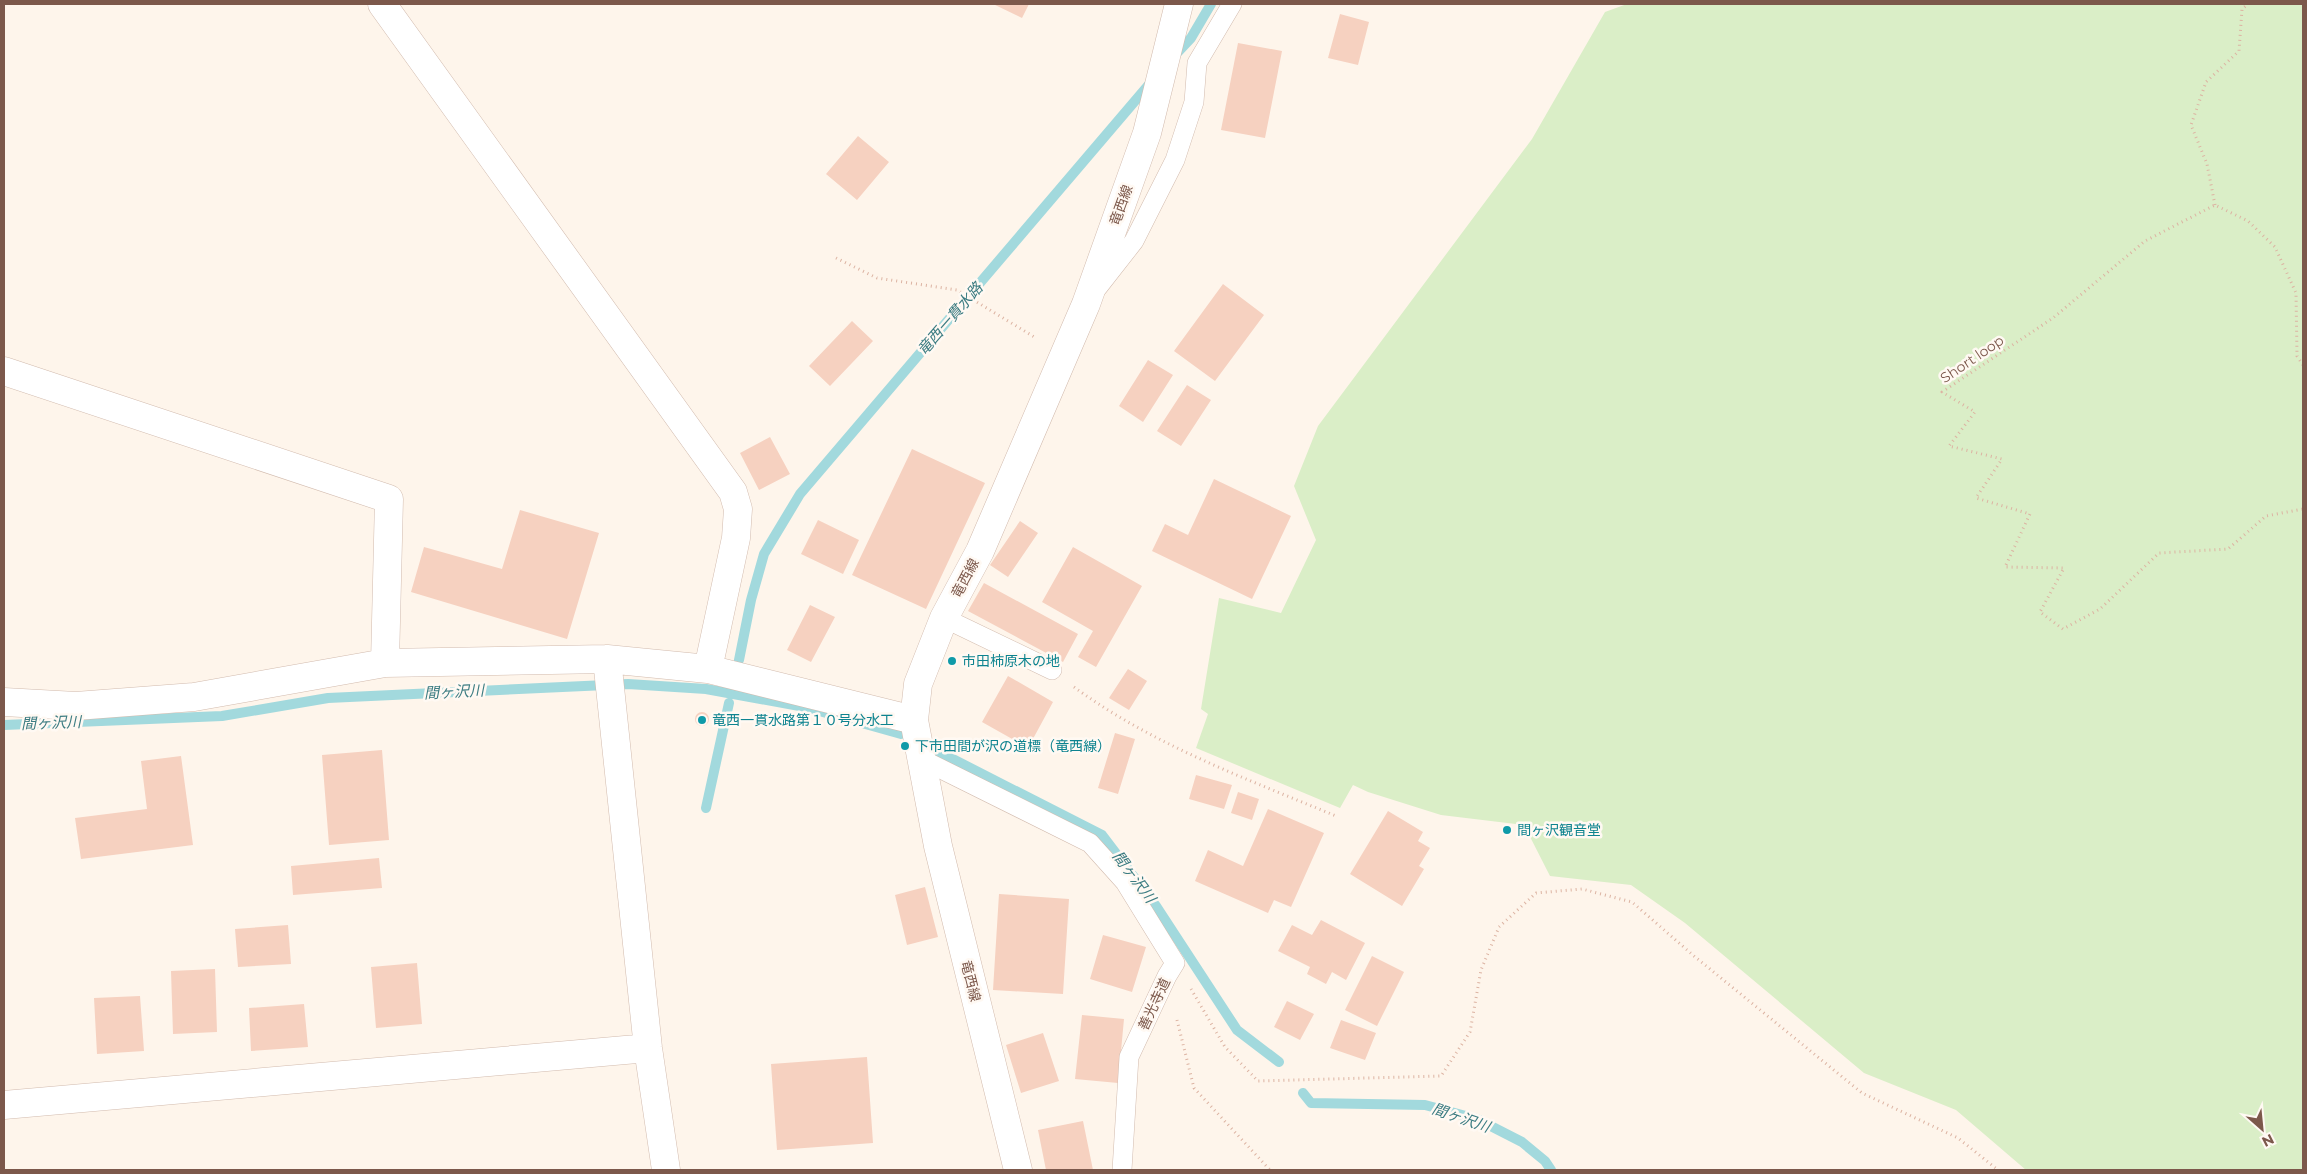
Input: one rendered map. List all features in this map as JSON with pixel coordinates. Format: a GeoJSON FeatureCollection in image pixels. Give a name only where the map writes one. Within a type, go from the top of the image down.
{"type":"FeatureCollection","features":[{"type":"Feature","properties":{"kind":"street"},"geometry":{"type":"LineString","coordinates":[[382,4],[733,492],[738,509],[736,538],[708,669]]}},
{"type":"Feature","properties":{"kind":"street","name":"竜西線"},"geometry":{"type":"LineString","coordinates":[[1018,1170],[938,846],[914,720],[918,684],[944,618],[980,551],[1086,304],[1147,133],[1179,4]]}},
{"type":"Feature","properties":{"kind":"street"},"geometry":{"type":"LineString","coordinates":[[4,371],[389,500],[385,663]]}},
{"type":"Feature","properties":{"kind":"street"},"geometry":{"type":"LineString","coordinates":[[607,659],[648,1048],[666,1170]]}},
{"type":"Feature","properties":{"kind":"street"},"geometry":{"type":"LineString","coordinates":[[4,702],[76,706],[194,697],[385,663],[607,659],[708,669],[914,720]]}},
{"type":"Feature","properties":{"kind":"street"},"geometry":{"type":"LineString","coordinates":[[4,1105],[648,1048]]}},
{"type":"Feature","properties":{"kind":"lane"},"geometry":{"type":"LineString","coordinates":[[1086,304],[1134,241],[1175,160],[1194,102],[1197,63],[1232,4]]}},
{"type":"Feature","properties":{"kind":"lane"},"geometry":{"type":"LineString","coordinates":[[944,618],[1052,670]]}},
{"type":"Feature","properties":{"kind":"lane","name":"善光寺道"},"geometry":{"type":"LineString","coordinates":[[921,759],[1090,843],[1125,882],[1175,963],[1166,976],[1129,1057],[1122,1170]]}},
{"type":"Feature","properties":{"kind":"path"},"geometry":{"type":"LineString","coordinates":[[2248,4],[2242,9],[2239,51],[2206,82],[2191,125],[2207,164],[2215,205],[2248,221],[2275,247],[2296,293],[2297,356],[2303,365]]}},
{"type":"Feature","properties":{"kind":"path","name":"Short loop"},"geometry":{"type":"LineString","coordinates":[[2215,205],[2145,242],[2053,318],[1942,392],[1975,412],[1950,446],[2002,459],[1976,498],[2030,514],[2005,566],[2064,568],[2040,612],[2063,629],[2100,608],[2159,554],[2228,549],[2266,516],[2303,510]]}},
{"type":"Feature","properties":{"kind":"path"},"geometry":{"type":"LineString","coordinates":[[836,258],[877,278],[957,290],[980,306],[1065,355]]}},
{"type":"Feature","properties":{"kind":"path"},"geometry":{"type":"LineString","coordinates":[[1052,670],[1101,706],[1200,759],[1336,816]]}},
{"type":"Feature","properties":{"kind":"path"},"geometry":{"type":"LineString","coordinates":[[1175,963],[1225,1047],[1258,1081],[1441,1076],[1470,1032],[1481,970],[1499,927],[1536,893],[1582,889],[1632,902],[1694,956],[1862,1093],[1958,1138],[1998,1170]]}},
{"type":"Feature","properties":{"kind":"path"},"geometry":{"type":"LineString","coordinates":[[1175,1011],[1194,1088],[1270,1170]]}},
{"type":"Feature","properties":{"kind":"green space"},"geometry":{"type":"Polygon","coordinates":[[[1627,4],[2303,4],[2303,1170],[2026,1170],[1956,1110],[1864,1073],[1685,923],[1631,885],[1550,876],[1524,825],[1441,815],[1368,792],[1353,785],[1340,808],[1196,748],[1208,714],[1201,709],[1219,598],[1281,613],[1316,540],[1294,486],[1318,426],[1532,139],[1605,12],[1627,4]]]}},
{"type":"Feature","properties":{"kind":"building"},"geometry":{"type":"Polygon","coordinates":[[[993,4],[1029,4],[1022,18],[993,4]]]}},
{"type":"Feature","properties":{"kind":"building"},"geometry":{"type":"Polygon","coordinates":[[[1340,14],[1369,22],[1358,65],[1328,58],[1340,14]]]}},
{"type":"Feature","properties":{"kind":"building"},"geometry":{"type":"Polygon","coordinates":[[[1238,43],[1282,51],[1265,138],[1221,130],[1238,43]]]}},
{"type":"Feature","properties":{"kind":"building"},"geometry":{"type":"Polygon","coordinates":[[[858,136],[889,162],[857,200],[826,174],[858,136]]]}},
{"type":"Feature","properties":{"kind":"building"},"geometry":{"type":"Polygon","coordinates":[[[1223,284],[1264,315],[1215,381],[1174,351],[1223,284]]]}},
{"type":"Feature","properties":{"kind":"building"},"geometry":{"type":"Polygon","coordinates":[[[852,321],[873,341],[830,386],[809,366],[852,321]]]}},
{"type":"Feature","properties":{"kind":"building"},"geometry":{"type":"Polygon","coordinates":[[[1148,360],[1173,375],[1143,422],[1119,406],[1148,360]]]}},
{"type":"Feature","properties":{"kind":"building"},"geometry":{"type":"Polygon","coordinates":[[[1187,385],[1211,400],[1181,446],[1157,431],[1187,385]]]}},
{"type":"Feature","properties":{"kind":"building"},"geometry":{"type":"Polygon","coordinates":[[[770,437],[790,474],[759,490],[740,453],[770,437]]]}},
{"type":"Feature","properties":{"kind":"building"},"geometry":{"type":"Polygon","coordinates":[[[912,449],[985,483],[926,609],[852,575],[912,449]]]}},
{"type":"Feature","properties":{"kind":"building"},"geometry":{"type":"Polygon","coordinates":[[[1214,479],[1291,516],[1252,599],[1152,551],[1165,524],[1188,535],[1214,479]]]}},
{"type":"Feature","properties":{"kind":"building"},"geometry":{"type":"Polygon","coordinates":[[[520,510],[599,533],[567,639],[411,592],[424,547],[502,569],[520,510]]]}},
{"type":"Feature","properties":{"kind":"building"},"geometry":{"type":"Polygon","coordinates":[[[818,520],[859,540],[843,574],[801,554],[818,520]]]}},
{"type":"Feature","properties":{"kind":"building"},"geometry":{"type":"Polygon","coordinates":[[[1020,521],[1038,533],[1008,577],[990,565],[1020,521]]]}},
{"type":"Feature","properties":{"kind":"building"},"geometry":{"type":"Polygon","coordinates":[[[1073,547],[1142,586],[1096,667],[1078,657],[1093,631],[1042,602],[1073,547]]]}},
{"type":"Feature","properties":{"kind":"building"},"geometry":{"type":"Polygon","coordinates":[[[984,583],[1078,634],[1063,662],[968,611],[984,583]]]}},
{"type":"Feature","properties":{"kind":"building"},"geometry":{"type":"Polygon","coordinates":[[[810,605],[835,617],[811,662],[787,650],[810,605]]]}},
{"type":"Feature","properties":{"kind":"building"},"geometry":{"type":"Polygon","coordinates":[[[1128,669],[1147,681],[1129,710],[1109,698],[1128,669]]]}},
{"type":"Feature","properties":{"kind":"building"},"geometry":{"type":"Polygon","coordinates":[[[1008,676],[1053,702],[1028,748],[982,722],[1008,676]]]}},
{"type":"Feature","properties":{"kind":"building","name":"竜西一貫水路第１０号分水工"},"geometry":{"type":"Polygon","coordinates":[[[702,712],[707,714],[709,719],[707,724],[702,726],[697,724],[695,719],[697,714],[702,712]]]}},
{"type":"Feature","properties":{"kind":"building"},"geometry":{"type":"Polygon","coordinates":[[[1115,733],[1135,739],[1118,794],[1098,788],[1115,733]]]}},
{"type":"Feature","properties":{"kind":"building"},"geometry":{"type":"Polygon","coordinates":[[[382,750],[389,840],[329,845],[322,755],[382,750]]]}},
{"type":"Feature","properties":{"kind":"building"},"geometry":{"type":"Polygon","coordinates":[[[181,756],[193,845],[81,859],[75,818],[147,809],[141,761],[181,756]]]}},
{"type":"Feature","properties":{"kind":"building"},"geometry":{"type":"Polygon","coordinates":[[[1196,775],[1232,785],[1224,809],[1189,799],[1196,775]]]}},
{"type":"Feature","properties":{"kind":"building"},"geometry":{"type":"Polygon","coordinates":[[[1238,792],[1259,799],[1252,820],[1231,813],[1238,792]]]}},
{"type":"Feature","properties":{"kind":"building"},"geometry":{"type":"Polygon","coordinates":[[[1268,809],[1324,833],[1291,907],[1274,900],[1268,913],[1195,881],[1208,850],[1243,866],[1268,809]]]}},
{"type":"Feature","properties":{"kind":"building"},"geometry":{"type":"Polygon","coordinates":[[[1388,811],[1423,832],[1418,841],[1430,848],[1419,866],[1424,869],[1402,906],[1350,874],[1388,811]]]}},
{"type":"Feature","properties":{"kind":"building"},"geometry":{"type":"Polygon","coordinates":[[[379,858],[382,888],[293,895],[291,866],[379,858]]]}},
{"type":"Feature","properties":{"kind":"building"},"geometry":{"type":"Polygon","coordinates":[[[925,887],[938,937],[907,945],[895,895],[925,887]]]}},
{"type":"Feature","properties":{"kind":"building"},"geometry":{"type":"Polygon","coordinates":[[[999,894],[1069,899],[1063,994],[993,990],[999,894]]]}},
{"type":"Feature","properties":{"kind":"building"},"geometry":{"type":"Polygon","coordinates":[[[1321,920],[1365,943],[1346,980],[1332,972],[1326,984],[1307,974],[1310,967],[1278,951],[1292,925],[1312,935],[1321,920]]]}},
{"type":"Feature","properties":{"kind":"building"},"geometry":{"type":"Polygon","coordinates":[[[288,925],[291,964],[238,967],[235,929],[288,925]]]}},
{"type":"Feature","properties":{"kind":"building"},"geometry":{"type":"Polygon","coordinates":[[[1103,935],[1146,947],[1132,992],[1090,979],[1103,935]]]}},
{"type":"Feature","properties":{"kind":"building"},"geometry":{"type":"Polygon","coordinates":[[[1372,956],[1404,972],[1377,1026],[1345,1010],[1372,956]]]}},
{"type":"Feature","properties":{"kind":"building"},"geometry":{"type":"Polygon","coordinates":[[[417,963],[422,1024],[376,1028],[371,967],[417,963]]]}},
{"type":"Feature","properties":{"kind":"building"},"geometry":{"type":"Polygon","coordinates":[[[215,969],[217,1032],[173,1034],[171,971],[215,969]]]}},
{"type":"Feature","properties":{"kind":"building"},"geometry":{"type":"Polygon","coordinates":[[[140,996],[144,1051],[97,1054],[94,998],[140,996]]]}},
{"type":"Feature","properties":{"kind":"building"},"geometry":{"type":"Polygon","coordinates":[[[1287,1001],[1314,1014],[1300,1040],[1274,1027],[1287,1001]]]}},
{"type":"Feature","properties":{"kind":"building"},"geometry":{"type":"Polygon","coordinates":[[[304,1004],[308,1047],[251,1051],[249,1008],[304,1004]]]}},
{"type":"Feature","properties":{"kind":"building"},"geometry":{"type":"Polygon","coordinates":[[[1082,1015],[1124,1019],[1118,1083],[1075,1079],[1082,1015]]]}},
{"type":"Feature","properties":{"kind":"building"},"geometry":{"type":"Polygon","coordinates":[[[1341,1020],[1376,1033],[1365,1060],[1330,1048],[1341,1020]]]}},
{"type":"Feature","properties":{"kind":"building"},"geometry":{"type":"Polygon","coordinates":[[[1043,1033],[1059,1081],[1021,1093],[1006,1045],[1043,1033]]]}},
{"type":"Feature","properties":{"kind":"building"},"geometry":{"type":"Polygon","coordinates":[[[867,1057],[873,1143],[777,1150],[771,1064],[867,1057]]]}},
{"type":"Feature","properties":{"kind":"building"},"geometry":{"type":"Polygon","coordinates":[[[1083,1121],[1093,1170],[1046,1170],[1038,1130],[1083,1121]]]}},
{"type":"Feature","properties":{"kind":"waterway","name":"竜西一貫水路"},"geometry":{"type":"LineString","coordinates":[[1175,55],[1191,38],[1211,4]]}},
{"type":"Feature","properties":{"kind":"waterway","name":"竜西一貫水路"},"geometry":{"type":"LineString","coordinates":[[739,660],[751,600],[764,554],[800,494],[1152,81]]}},
{"type":"Feature","properties":{"kind":"waterway","name":"間ヶ沢川"},"geometry":{"type":"LineString","coordinates":[[4,725],[222,716],[328,698],[628,684],[706,689],[805,707],[901,734]]}},
{"type":"Feature","properties":{"kind":"waterway","name":"竜西一貫水路"},"geometry":{"type":"LineString","coordinates":[[706,808],[729,703]]}},
{"type":"Feature","properties":{"kind":"waterway","name":"間ヶ沢川"},"geometry":{"type":"LineString","coordinates":[[937,751],[1102,835],[1156,906],[1237,1030],[1279,1062]]}},
{"type":"Feature","properties":{"kind":"waterway","name":"間ヶ沢川"},"geometry":{"type":"LineString","coordinates":[[1303,1093],[1311,1103],[1425,1105],[1477,1119],[1522,1142],[1545,1161],[1551,1170]]}},
{"type":"Feature","properties":{"kind":"place","name":"市田柿原木の地"},"geometry":{"type":"Point","coordinates":[952,661]}},
{"type":"Feature","properties":{"kind":"place","name":"竜西一貫水路第１０号分水工"},"geometry":{"type":"Point","coordinates":[702,720]}},
{"type":"Feature","properties":{"kind":"place","name":"下市田間が沢の道標（竜西線）"},"geometry":{"type":"Point","coordinates":[905,746]}},
{"type":"Feature","properties":{"kind":"place","name":"間ヶ沢観音堂"},"geometry":{"type":"Point","coordinates":[1507,830]}}]}
